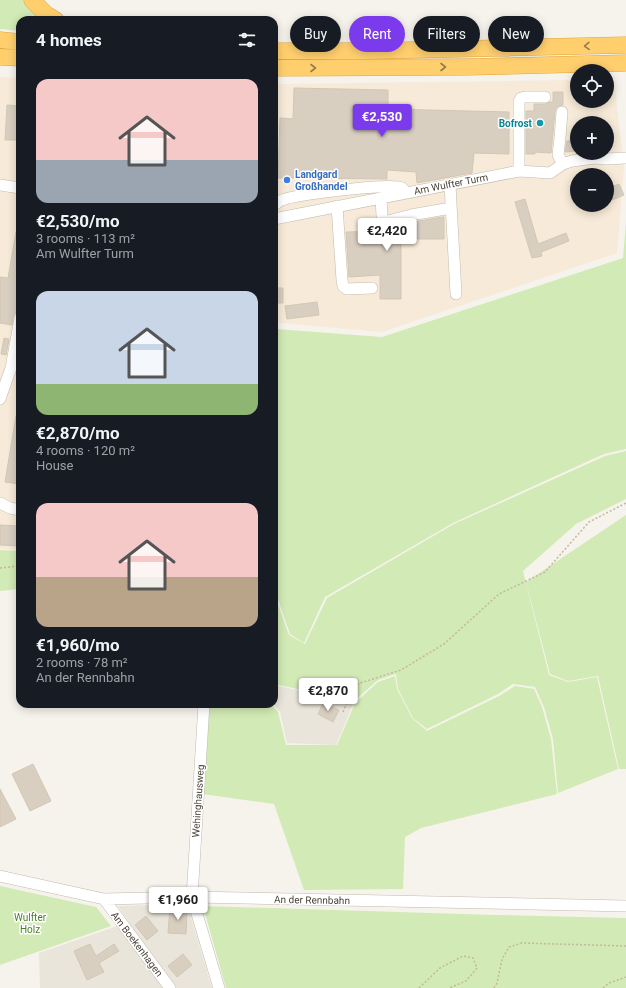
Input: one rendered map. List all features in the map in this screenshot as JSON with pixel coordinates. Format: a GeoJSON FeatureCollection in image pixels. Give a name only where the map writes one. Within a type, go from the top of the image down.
{"type":"FeatureCollection","features":[{"type":"Feature","properties":{"kind":"highway"},"geometry":{"type":"LineString","coordinates":[[32,0],[49,16]]}},
{"type":"Feature","properties":{"kind":"highway"},"geometry":{"type":"LineString","coordinates":[[0,40],[16,42]]}},
{"type":"Feature","properties":{"kind":"highway"},"geometry":{"type":"LineString","coordinates":[[278,51],[372,51],[626,46]]}},
{"type":"Feature","properties":{"kind":"highway"},"geometry":{"type":"LineString","coordinates":[[0,57],[16,58]]}},
{"type":"Feature","properties":{"kind":"highway"},"geometry":{"type":"LineString","coordinates":[[278,68],[626,63]]}},
{"type":"Feature","properties":{"kind":"street"},"geometry":{"type":"LineString","coordinates":[[519,171],[519,101],[524,97],[545,97]]}},
{"type":"Feature","properties":{"kind":"street"},"geometry":{"type":"LineString","coordinates":[[562,112],[558,155],[563,164]]}},
{"type":"Feature","properties":{"kind":"street","name":"Am Wulfter Turm"},"geometry":{"type":"LineString","coordinates":[[278,218],[519,171],[550,174],[563,164],[572,161],[595,158],[626,158]]}},
{"type":"Feature","properties":{"kind":"street"},"geometry":{"type":"LineString","coordinates":[[0,185],[16,187]]}},
{"type":"Feature","properties":{"kind":"street"},"geometry":{"type":"LineString","coordinates":[[450,185],[456,294]]}},
{"type":"Feature","properties":{"kind":"street"},"geometry":{"type":"LineString","coordinates":[[278,202],[282,200],[329,191],[364,188],[394,186],[402,188],[405,193]]}},
{"type":"Feature","properties":{"kind":"street"},"geometry":{"type":"LineString","coordinates":[[381,198],[382,219],[384,221],[451,208]]}},
{"type":"Feature","properties":{"kind":"street"},"geometry":{"type":"LineString","coordinates":[[337,206],[343,286],[347,289],[372,288]]}},
{"type":"Feature","properties":{"kind":"street"},"geometry":{"type":"LineString","coordinates":[[0,399],[11,368],[16,340]]}},
{"type":"Feature","properties":{"kind":"street"},"geometry":{"type":"LineString","coordinates":[[0,503],[16,509]]}},
{"type":"Feature","properties":{"kind":"street","name":"Wehinghausweg"},"geometry":{"type":"LineString","coordinates":[[192,897],[204,708]]}},
{"type":"Feature","properties":{"kind":"street","name":"An der Rennbahn"},"geometry":{"type":"LineString","coordinates":[[0,876],[104,899],[192,897],[626,906]]}},
{"type":"Feature","properties":{"kind":"street"},"geometry":{"type":"LineString","coordinates":[[192,897],[219,988]]}},
{"type":"Feature","properties":{"kind":"street","name":"Am Boekenhagen"},"geometry":{"type":"LineString","coordinates":[[104,899],[170,988]]}},
{"type":"Feature","properties":{"kind":"path"},"geometry":{"type":"LineString","coordinates":[[343,712],[354,685],[400,670],[444,644],[499,594],[545,572],[589,522],[626,503]]}},
{"type":"Feature","properties":{"kind":"path"},"geometry":{"type":"LineString","coordinates":[[0,568],[16,566]]}},
{"type":"Feature","properties":{"kind":"path"},"geometry":{"type":"LineString","coordinates":[[494,988],[497,983],[502,959],[509,947],[522,943],[626,946]]}},
{"type":"Feature","properties":{"kind":"path"},"geometry":{"type":"LineString","coordinates":[[419,988],[440,968],[463,956],[473,958],[477,968],[466,981],[449,988]]}},
{"type":"Feature","properties":{"kind":"path"},"geometry":{"type":"LineString","coordinates":[[603,988],[609,983],[626,976]]}},
{"type":"Feature","properties":{"kind":"shaded area"},"geometry":{"type":"Polygon","coordinates":[[[0,77],[16,78],[16,550],[0,549],[0,77]]]}},
{"type":"Feature","properties":{"kind":"shaded area"},"geometry":{"type":"Polygon","coordinates":[[[570,80],[570,108],[614,108],[614,80],[624,168],[617,253],[382,332],[281,323],[278,321],[278,84],[570,80]]]}},
{"type":"Feature","properties":{"kind":"shaded area"},"geometry":{"type":"Polygon","coordinates":[[[278,686],[354,702],[336,745],[287,743],[280,712],[276,708],[278,708],[278,686]]]}},
{"type":"Feature","properties":{"kind":"shaded area"},"geometry":{"type":"Polygon","coordinates":[[[187,904],[212,988],[40,988],[39,953],[129,922],[118,906],[187,904]]]}},
{"type":"Feature","properties":{"kind":"green space"},"geometry":{"type":"Polygon","coordinates":[[[0,0],[26,0],[43,16],[16,16],[16,31],[0,29],[0,0]]]}},
{"type":"Feature","properties":{"kind":"green space"},"geometry":{"type":"Polygon","coordinates":[[[626,222],[626,449],[604,454],[453,523],[325,597],[304,643],[290,634],[278,600],[278,329],[382,337],[623,258],[626,222]]]}},
{"type":"Feature","properties":{"kind":"green space"},"geometry":{"type":"Polygon","coordinates":[[[626,451],[626,499],[576,524],[523,571],[549,675],[568,682],[597,677],[618,769],[558,793],[553,739],[544,707],[535,687],[513,684],[498,694],[427,729],[413,718],[398,689],[396,674],[378,680],[354,701],[278,685],[278,604],[289,635],[305,644],[327,598],[454,524],[605,456],[626,451]]]}},
{"type":"Feature","properties":{"kind":"green space"},"geometry":{"type":"Polygon","coordinates":[[[626,515],[626,769],[619,769],[598,676],[568,681],[550,674],[526,582],[626,515]]]}},
{"type":"Feature","properties":{"kind":"green space"},"geometry":{"type":"Polygon","coordinates":[[[0,550],[16,551],[16,589],[0,591],[0,550]]]}},
{"type":"Feature","properties":{"kind":"green space"},"geometry":{"type":"Polygon","coordinates":[[[395,676],[397,689],[412,718],[427,731],[499,696],[515,686],[534,689],[542,707],[551,739],[557,794],[421,828],[405,837],[403,889],[304,890],[274,804],[202,794],[209,708],[274,708],[278,712],[286,745],[337,745],[355,703],[378,682],[395,676]]]}},
{"type":"Feature","properties":{"kind":"green space","name":"Wulfter Holz"},"geometry":{"type":"Polygon","coordinates":[[[0,886],[96,907],[111,926],[0,965],[0,886]]]}},
{"type":"Feature","properties":{"kind":"green space"},"geometry":{"type":"Polygon","coordinates":[[[203,906],[626,918],[626,988],[226,988],[203,906]]]}},
{"type":"Feature","properties":{"kind":"building"},"geometry":{"type":"Polygon","coordinates":[[[294,88],[388,90],[388,109],[509,112],[509,154],[474,153],[472,173],[417,183],[416,172],[387,170],[387,179],[278,178],[280,118],[293,119],[294,88]]]}},
{"type":"Feature","properties":{"kind":"building","name":"Bofrost"},"geometry":{"type":"Polygon","coordinates":[[[553,92],[563,92],[563,105],[556,108],[555,111],[551,153],[535,152],[535,154],[526,154],[526,111],[534,111],[534,104],[553,102],[553,92]]]}},
{"type":"Feature","properties":{"kind":"building"},"geometry":{"type":"Polygon","coordinates":[[[7,105],[16,106],[16,140],[5,140],[7,105]]]}},
{"type":"Feature","properties":{"kind":"building"},"geometry":{"type":"Polygon","coordinates":[[[567,141],[570,141],[570,152],[565,152],[567,141]]]}},
{"type":"Feature","properties":{"kind":"building"},"geometry":{"type":"Polygon","coordinates":[[[619,184],[624,195],[614,199],[614,186],[619,184]]]}},
{"type":"Feature","properties":{"kind":"building"},"geometry":{"type":"Polygon","coordinates":[[[525,199],[538,244],[566,233],[569,241],[541,252],[542,256],[532,258],[515,202],[525,199]]]}},
{"type":"Feature","properties":{"kind":"building"},"geometry":{"type":"Polygon","coordinates":[[[444,217],[444,239],[401,239],[401,299],[380,299],[380,275],[349,277],[346,232],[381,231],[381,227],[408,227],[408,223],[444,217]]]}},
{"type":"Feature","properties":{"kind":"building"},"geometry":{"type":"Polygon","coordinates":[[[16,232],[16,312],[13,316],[12,325],[0,323],[0,277],[8,278],[16,232]]]}},
{"type":"Feature","properties":{"kind":"building"},"geometry":{"type":"Polygon","coordinates":[[[278,288],[283,288],[283,303],[278,303],[278,288]]]}},
{"type":"Feature","properties":{"kind":"building"},"geometry":{"type":"Polygon","coordinates":[[[317,302],[319,315],[287,319],[285,306],[317,302]]]}},
{"type":"Feature","properties":{"kind":"building"},"geometry":{"type":"Polygon","coordinates":[[[4,338],[9,339],[6,355],[1,354],[4,338]]]}},
{"type":"Feature","properties":{"kind":"building"},"geometry":{"type":"Polygon","coordinates":[[[16,416],[16,483],[5,482],[16,416]]]}},
{"type":"Feature","properties":{"kind":"building"},"geometry":{"type":"Polygon","coordinates":[[[0,525],[16,526],[16,546],[0,545],[0,525]]]}},
{"type":"Feature","properties":{"kind":"building"},"geometry":{"type":"Polygon","coordinates":[[[323,703],[339,710],[333,722],[318,714],[323,703]]]}},
{"type":"Feature","properties":{"kind":"building"},"geometry":{"type":"Polygon","coordinates":[[[33,764],[51,801],[30,811],[12,774],[33,764]]]}},
{"type":"Feature","properties":{"kind":"building"},"geometry":{"type":"Polygon","coordinates":[[[0,789],[16,819],[0,827],[0,789]]]}},
{"type":"Feature","properties":{"kind":"building"},"geometry":{"type":"Polygon","coordinates":[[[170,907],[187,908],[186,934],[168,933],[170,907]]]}},
{"type":"Feature","properties":{"kind":"building"},"geometry":{"type":"Polygon","coordinates":[[[146,916],[158,931],[147,940],[135,925],[146,916]]]}},
{"type":"Feature","properties":{"kind":"building"},"geometry":{"type":"Polygon","coordinates":[[[90,944],[96,956],[114,944],[119,951],[99,963],[104,972],[87,980],[74,951],[90,944]]]}},
{"type":"Feature","properties":{"kind":"building"},"geometry":{"type":"Polygon","coordinates":[[[183,954],[192,965],[177,977],[168,966],[183,954]]]}},
{"type":"Feature","properties":{"kind":"place","name":"Bofrost"},"geometry":{"type":"Point","coordinates":[540,123]}},
{"type":"Feature","properties":{"kind":"place","name":"Landgard Großhandel"},"geometry":{"type":"Point","coordinates":[287,180]}}]}
